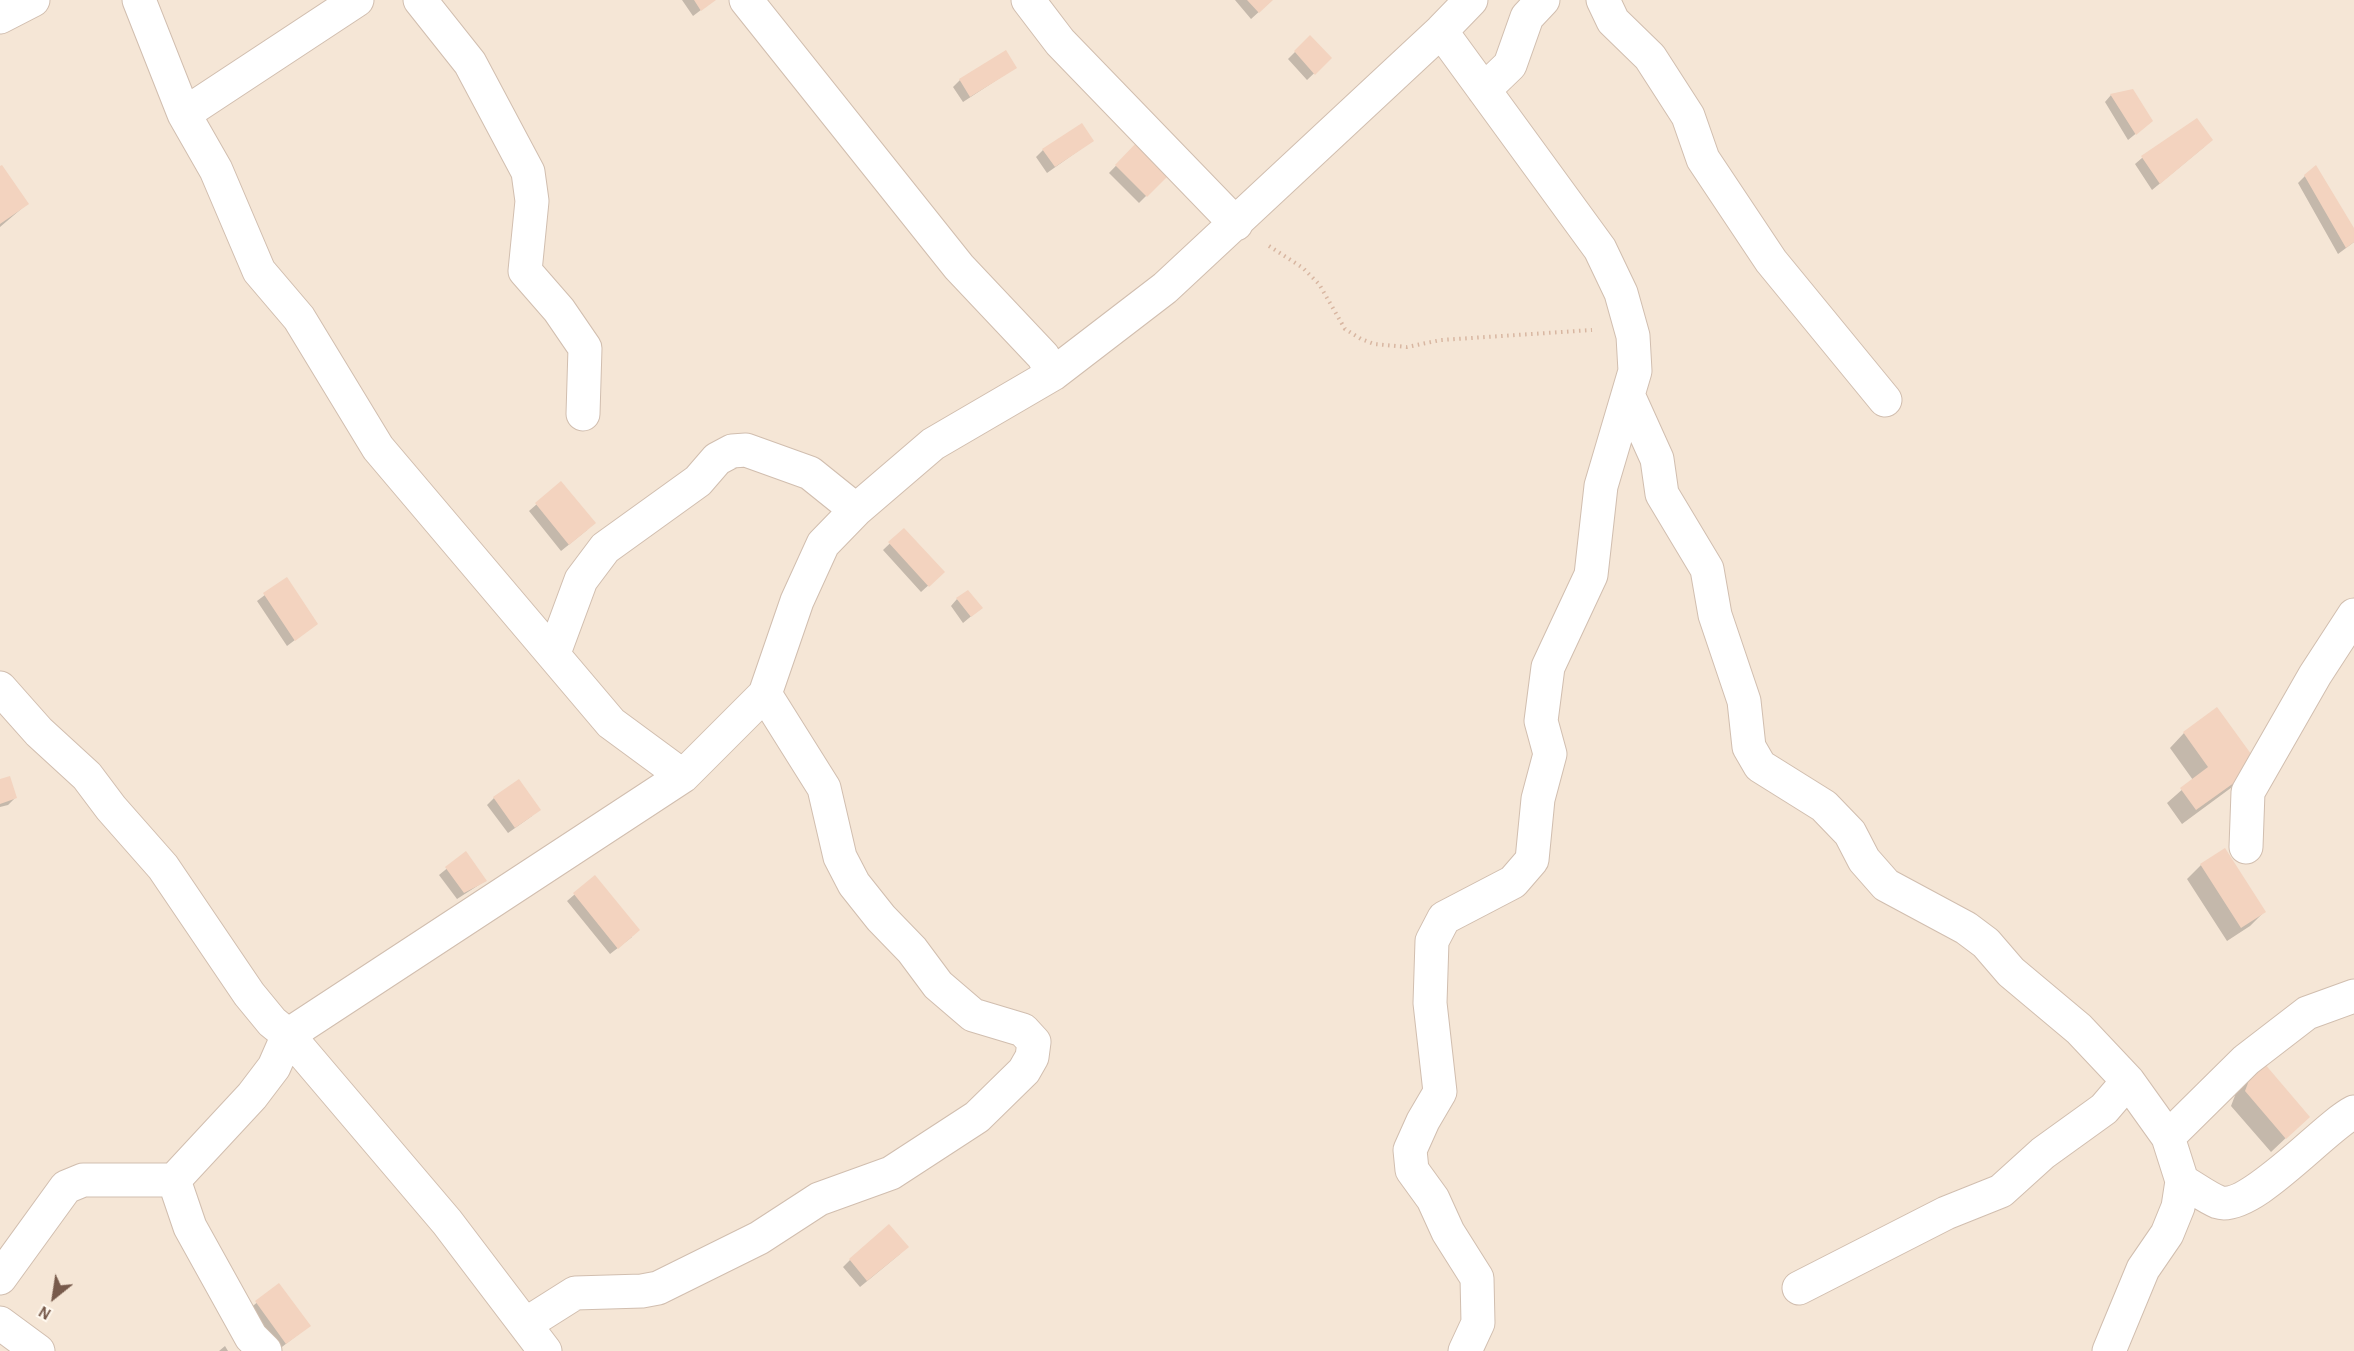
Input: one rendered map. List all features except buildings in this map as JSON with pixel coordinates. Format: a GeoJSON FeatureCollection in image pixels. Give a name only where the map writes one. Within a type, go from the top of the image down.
{"type":"FeatureCollection","features":[{"type":"Feature","properties":{"kind":"street"},"geometry":{"type":"LineString","coordinates":[[0,17],[33,0]]}},
{"type":"Feature","properties":{"kind":"street"},"geometry":{"type":"LineString","coordinates":[[139,0],[184,114],[216,170],[258,271],[299,318],[378,448],[611,723],[683,776]]}},
{"type":"Feature","properties":{"kind":"street"},"geometry":{"type":"LineString","coordinates":[[184,114],[357,0]]}},
{"type":"Feature","properties":{"kind":"street"},"geometry":{"type":"LineString","coordinates":[[420,0],[470,63],[528,172],[532,201],[525,270],[559,310],[585,348],[583,414]]}},
{"type":"Feature","properties":{"kind":"street"},"geometry":{"type":"LineString","coordinates":[[747,0],[882,174],[959,267],[1043,356],[1053,374]]}},
{"type":"Feature","properties":{"kind":"street"},"geometry":{"type":"LineString","coordinates":[[1028,0],[1060,42],[1236,224]]}},
{"type":"Feature","properties":{"kind":"street"},"geometry":{"type":"LineString","coordinates":[[0,1278],[66,1187],[83,1180],[174,1180],[252,1096],[274,1067],[288,1035],[683,776],[765,694],[796,601],[823,544],[856,510],[933,444],[1053,374],[1165,288],[1236,224],[1471,0]]}},
{"type":"Feature","properties":{"kind":"street"},"geometry":{"type":"LineString","coordinates":[[1484,90],[1510,65],[1527,17],[1543,0]]}},
{"type":"Feature","properties":{"kind":"street"},"geometry":{"type":"LineString","coordinates":[[1604,0],[1613,21],[1650,57],[1688,116],[1703,159],[1771,261],[1885,400]]}},
{"type":"Feature","properties":{"kind":"street"},"geometry":{"type":"LineString","coordinates":[[1441,31],[1600,249],[1621,293],[1633,336],[1635,370],[1601,486],[1591,575],[1548,668],[1541,721],[1550,754],[1538,799],[1532,860],[1513,882],[1444,918],[1432,941],[1430,1003],[1440,1092],[1423,1120],[1410,1150],[1412,1170],[1433,1199],[1448,1232],[1477,1278],[1479,1323],[1465,1351]]}},
{"type":"Feature","properties":{"kind":"street"},"geometry":{"type":"LineString","coordinates":[[1629,396],[1657,459],[1662,494],[1707,569],[1715,615],[1744,701],[1749,747],[1760,766],[1824,806],[1850,833],[1864,860],[1886,885],[1966,928],[1986,943],[2011,972],[2079,1029],[2128,1082],[2168,1137],[2182,1181],[2178,1207],[2167,1234],[2143,1269],[2109,1351]]}},
{"type":"Feature","properties":{"kind":"street"},"geometry":{"type":"LineString","coordinates":[[554,653],[581,580],[604,548],[698,481],[717,459],[732,451],[746,450],[810,473],[856,510]]}},
{"type":"Feature","properties":{"kind":"street"},"geometry":{"type":"LineString","coordinates":[[2246,847],[2248,792],[2315,675],[2354,615]]}},
{"type":"Feature","properties":{"kind":"street"},"geometry":{"type":"LineString","coordinates":[[0,688],[39,732],[87,776],[111,808],[163,867],[249,994],[272,1022],[288,1035],[447,1222],[531,1327],[575,1293],[642,1291],[658,1288],[759,1238],[819,1199],[891,1173],[977,1117],[1024,1071],[1032,1057],[1034,1042],[1023,1030],[973,1015],[938,985],[912,950],[881,918],[854,884],[840,857],[824,788],[765,694]]}},
{"type":"Feature","properties":{"kind":"street"},"geometry":{"type":"LineString","coordinates":[[2168,1137],[2246,1060],[2307,1013],[2354,996]]}},
{"type":"Feature","properties":{"kind":"street"},"geometry":{"type":"LineString","coordinates":[[1799,1288],[1946,1213],[2001,1191],[2043,1153],[2104,1109],[2128,1082]]}},
{"type":"Feature","properties":{"kind":"street"},"geometry":{"type":"LineString","coordinates":[[2182,1181],[2219,1202],[2235,1202],[2299,1157],[2340,1119],[2354,1112]]}},
{"type":"Feature","properties":{"kind":"street"},"geometry":{"type":"LineString","coordinates":[[174,1180],[190,1227],[251,1337],[265,1351]]}},
{"type":"Feature","properties":{"kind":"street"},"geometry":{"type":"LineString","coordinates":[[0,1323],[38,1351]]}},
{"type":"Feature","properties":{"kind":"path"},"geometry":{"type":"LineString","coordinates":[[1236,224],[1303,268],[1319,284],[1345,329],[1360,339],[1374,344],[1407,347],[1442,340],[1584,329],[1633,336]]}},
{"type":"Feature","properties":{"kind":"shaded area"},"geometry":{"type":"Polygon","coordinates":[[[0,0],[2354,0],[2354,1351],[0,1351],[0,0]]]}}]}
